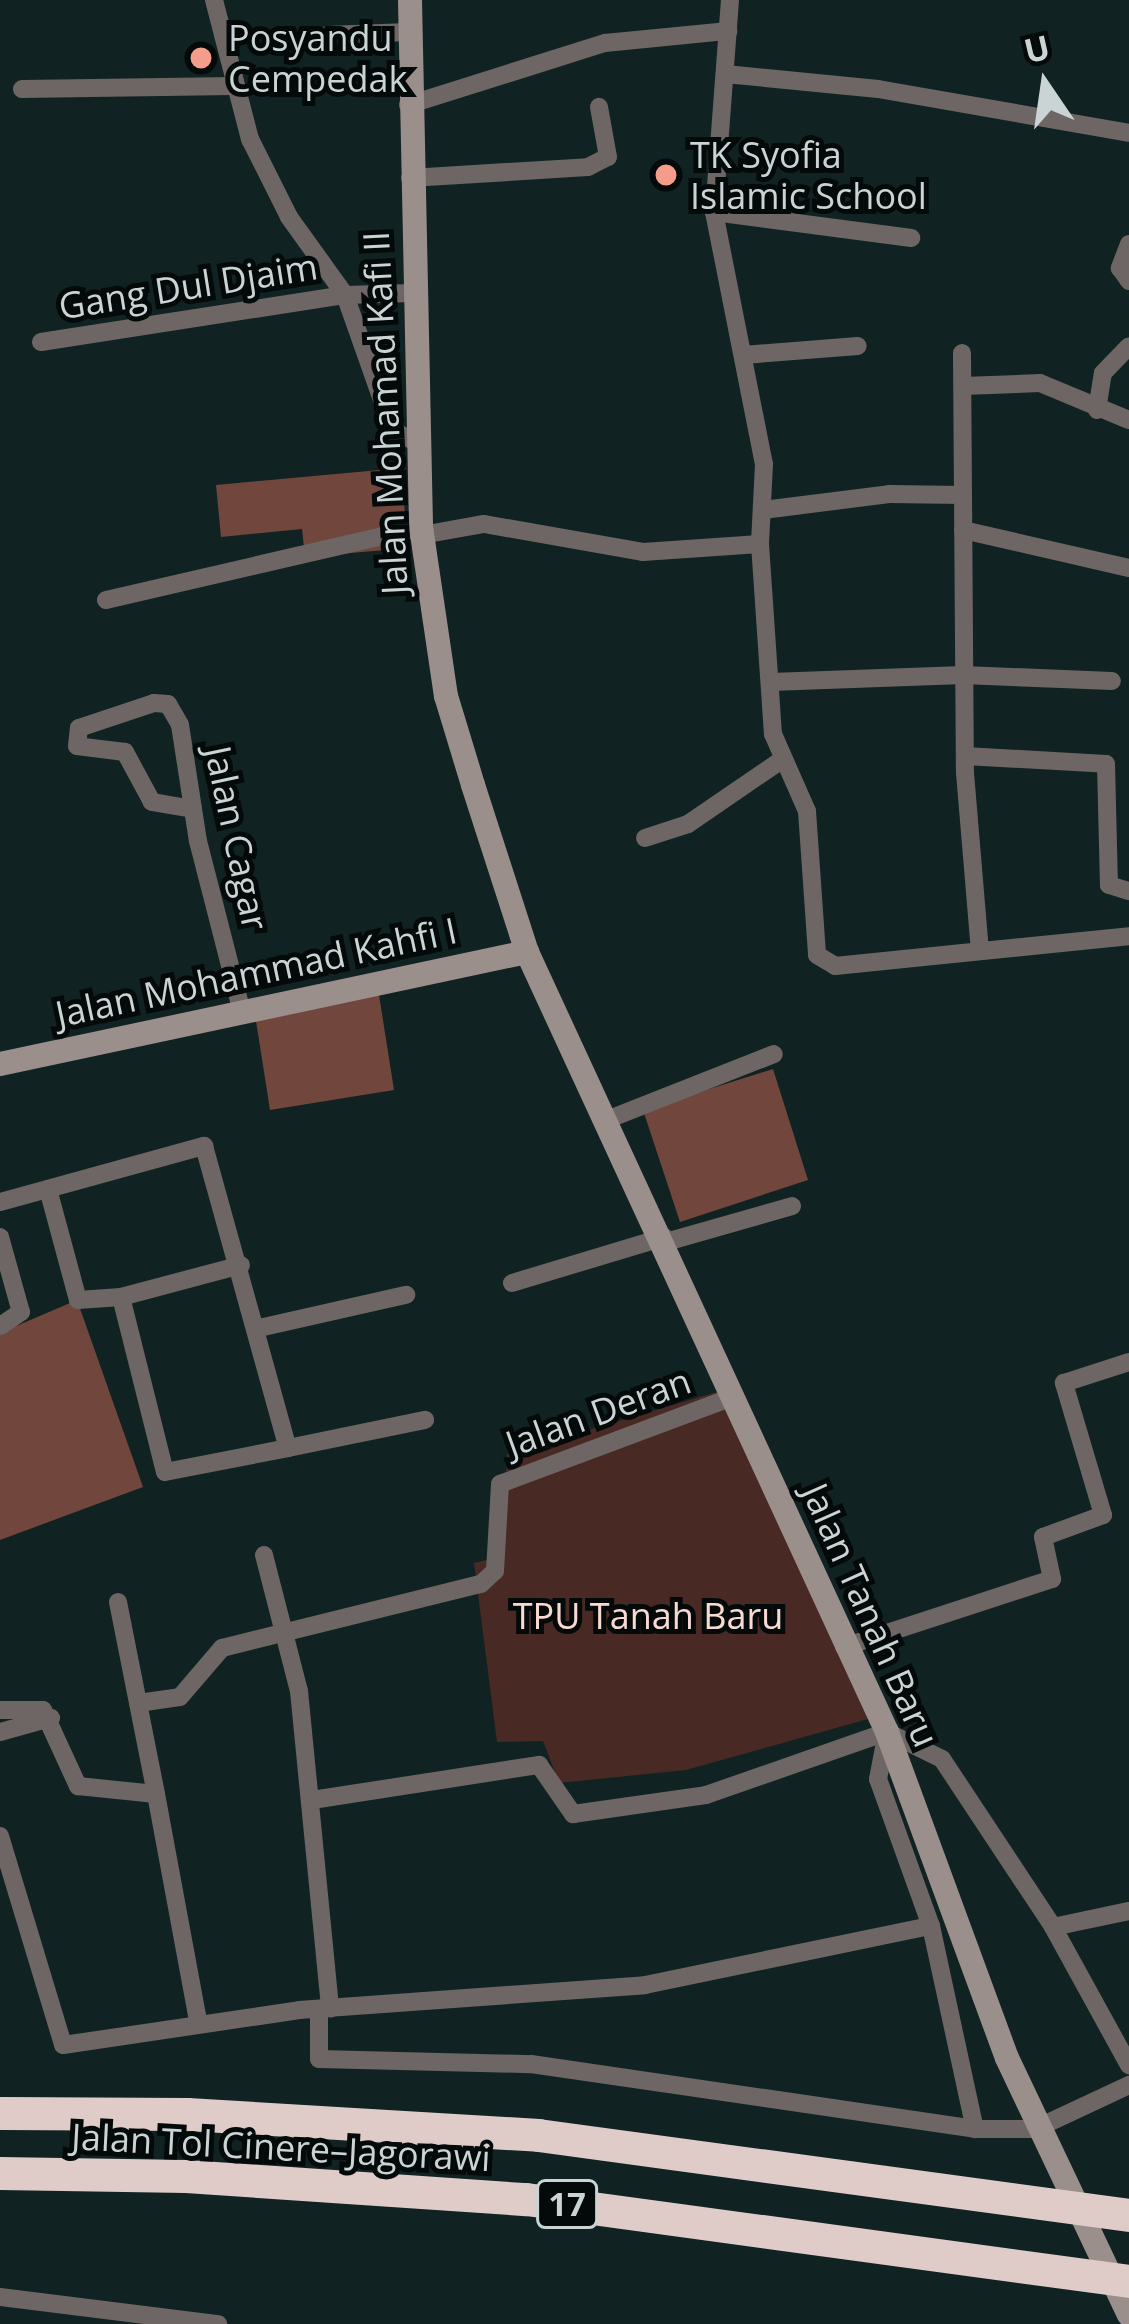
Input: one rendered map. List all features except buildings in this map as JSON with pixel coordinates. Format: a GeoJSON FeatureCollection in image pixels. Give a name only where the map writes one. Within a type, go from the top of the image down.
{"type":"FeatureCollection","features":[{"type":"Feature","properties":{"kind":"highway","name":"Jalan Tol Cinere–Jagorawi"},"geometry":{"type":"LineString","coordinates":[[0,2113],[187,2114],[538,2135],[1129,2215]]}},
{"type":"Feature","properties":{"kind":"highway","name":"Jalan Tol Cinere–Jagorawi"},"geometry":{"type":"LineString","coordinates":[[0,2173],[186,2176],[526,2199],[1129,2282]]}},
{"type":"Feature","properties":{"kind":"main road","name":"Jalan Mohamad Kafi II"},"geometry":{"type":"LineString","coordinates":[[410,0],[410,178],[404,294],[422,531],[446,696],[527,952]]}},
{"type":"Feature","properties":{"kind":"main road","name":"Jalan Mohammad Kahfi I"},"geometry":{"type":"LineString","coordinates":[[0,1064],[241,1008],[527,952]]}},
{"type":"Feature","properties":{"kind":"main road","name":"Jalan Tanah Baru"},"geometry":{"type":"LineString","coordinates":[[527,952],[665,1240],[844,1647],[887,1732],[1007,2058],[1129,2314]]}},
{"type":"Feature","properties":{"kind":"street","name":"Gang Dul Djaim"},"geometry":{"type":"LineString","coordinates":[[214,0],[233,86],[289,217],[348,294],[412,442]]}},
{"type":"Feature","properties":{"kind":"street"},"geometry":{"type":"LineString","coordinates":[[730,0],[714,212],[764,464],[760,544],[771,682],[780,761],[807,812],[820,962],[1129,936]]}},
{"type":"Feature","properties":{"kind":"street"},"geometry":{"type":"LineString","coordinates":[[408,105],[605,43],[728,31]]}},
{"type":"Feature","properties":{"kind":"street"},"geometry":{"type":"LineString","coordinates":[[327,34],[409,32]]}},
{"type":"Feature","properties":{"kind":"street"},"geometry":{"type":"LineString","coordinates":[[724,74],[851,85],[1129,133]]}},
{"type":"Feature","properties":{"kind":"street"},"geometry":{"type":"LineString","coordinates":[[22,89],[233,86]]}},
{"type":"Feature","properties":{"kind":"street"},"geometry":{"type":"LineString","coordinates":[[410,178],[588,167],[608,157],[598,107]]}},
{"type":"Feature","properties":{"kind":"street"},"geometry":{"type":"LineString","coordinates":[[714,212],[911,238]]}},
{"type":"Feature","properties":{"kind":"street"},"geometry":{"type":"LineString","coordinates":[[1129,244],[1120,268],[1129,281]]}},
{"type":"Feature","properties":{"kind":"street","name":"Gang Dul Djaim"},"geometry":{"type":"LineString","coordinates":[[41,342],[348,294],[404,294]]}},
{"type":"Feature","properties":{"kind":"street"},"geometry":{"type":"LineString","coordinates":[[743,355],[857,346]]}},
{"type":"Feature","properties":{"kind":"street"},"geometry":{"type":"LineString","coordinates":[[1097,410],[1103,374],[1129,346]]}},
{"type":"Feature","properties":{"kind":"street"},"geometry":{"type":"LineString","coordinates":[[962,353],[964,756],[980,950]]}},
{"type":"Feature","properties":{"kind":"street"},"geometry":{"type":"LineString","coordinates":[[963,386],[1040,382],[1129,421]]}},
{"type":"Feature","properties":{"kind":"street"},"geometry":{"type":"LineString","coordinates":[[763,510],[889,494],[963,495]]}},
{"type":"Feature","properties":{"kind":"street"},"geometry":{"type":"LineString","coordinates":[[106,601],[422,531],[484,524],[643,552],[760,544]]}},
{"type":"Feature","properties":{"kind":"street"},"geometry":{"type":"LineString","coordinates":[[963,530],[1129,568]]}},
{"type":"Feature","properties":{"kind":"street"},"geometry":{"type":"LineString","coordinates":[[771,682],[963,675],[1112,680]]}},
{"type":"Feature","properties":{"kind":"street","name":"Jalan Cagar"},"geometry":{"type":"LineString","coordinates":[[193,809],[152,802],[125,752],[77,746],[79,728],[168,704],[180,725],[193,809],[241,1008]]}},
{"type":"Feature","properties":{"kind":"street"},"geometry":{"type":"LineString","coordinates":[[964,756],[1106,764],[1108,885],[1129,891]]}},
{"type":"Feature","properties":{"kind":"street"},"geometry":{"type":"LineString","coordinates":[[645,838],[688,824],[780,761]]}},
{"type":"Feature","properties":{"kind":"street"},"geometry":{"type":"LineString","coordinates":[[609,1119],[774,1054]]}},
{"type":"Feature","properties":{"kind":"street"},"geometry":{"type":"LineString","coordinates":[[0,1202],[204,1145],[259,1328],[288,1448]]}},
{"type":"Feature","properties":{"kind":"street"},"geometry":{"type":"LineString","coordinates":[[49,1189],[78,1300],[122,1297],[241,1265]]}},
{"type":"Feature","properties":{"kind":"street"},"geometry":{"type":"LineString","coordinates":[[512,1283],[792,1206]]}},
{"type":"Feature","properties":{"kind":"street"},"geometry":{"type":"LineString","coordinates":[[0,1238],[21,1312],[0,1326]]}},
{"type":"Feature","properties":{"kind":"street"},"geometry":{"type":"LineString","coordinates":[[259,1328],[406,1295]]}},
{"type":"Feature","properties":{"kind":"street"},"geometry":{"type":"LineString","coordinates":[[122,1297],[165,1472],[425,1420]]}},
{"type":"Feature","properties":{"kind":"street"},"geometry":{"type":"LineString","coordinates":[[844,1647],[1052,1579],[1042,1537],[1102,1515],[1064,1383],[1129,1362]]}},
{"type":"Feature","properties":{"kind":"street","name":"Jalan Deran"},"geometry":{"type":"LineString","coordinates":[[283,1628],[481,1584],[495,1571],[500,1484],[733,1397]]}},
{"type":"Feature","properties":{"kind":"street"},"geometry":{"type":"LineString","coordinates":[[264,1555],[283,1628],[312,1800],[319,2059],[531,2064],[975,2129],[1035,2129],[1129,2085]]}},
{"type":"Feature","properties":{"kind":"street"},"geometry":{"type":"LineString","coordinates":[[118,1602],[198,2021]]}},
{"type":"Feature","properties":{"kind":"street"},"geometry":{"type":"LineString","coordinates":[[138,1703],[180,1697],[222,1648],[283,1628]]}},
{"type":"Feature","properties":{"kind":"street"},"geometry":{"type":"LineString","coordinates":[[0,1710],[44,1710],[78,1786],[156,1794]]}},
{"type":"Feature","properties":{"kind":"street"},"geometry":{"type":"LineString","coordinates":[[0,1732],[51,1718]]}},
{"type":"Feature","properties":{"kind":"street"},"geometry":{"type":"LineString","coordinates":[[312,1800],[539,1765],[573,1814],[706,1795],[887,1732],[942,1759],[1053,1927],[1129,2065]]}},
{"type":"Feature","properties":{"kind":"street"},"geometry":{"type":"LineString","coordinates":[[887,1732],[878,1779],[932,1926],[975,2129]]}},
{"type":"Feature","properties":{"kind":"street"},"geometry":{"type":"LineString","coordinates":[[0,1837],[63,2045],[198,2021],[645,1985],[932,1926]]}},
{"type":"Feature","properties":{"kind":"street"},"geometry":{"type":"LineString","coordinates":[[1053,1927],[1129,1911]]}},
{"type":"Feature","properties":{"kind":"street"},"geometry":{"type":"LineString","coordinates":[[0,2297],[218,2324]]}},
{"type":"Feature","properties":{"kind":"green space","name":"TPU Tanah Baru"},"geometry":{"type":"Polygon","coordinates":[[[720,1391],[868,1719],[686,1770],[559,1783],[543,1741],[497,1742],[474,1563],[503,1556],[507,1454],[720,1391]]]}},
{"type":"Feature","properties":{"kind":"shaded area"},"geometry":{"type":"Polygon","coordinates":[[[401,468],[408,548],[305,557],[302,529],[221,537],[216,485],[401,468]]]}},
{"type":"Feature","properties":{"kind":"shaded area"},"geometry":{"type":"Polygon","coordinates":[[[377,982],[394,1090],[270,1110],[253,1002],[377,982]]]}},
{"type":"Feature","properties":{"kind":"shaded area"},"geometry":{"type":"Polygon","coordinates":[[[773,1069],[808,1180],[680,1222],[643,1110],[773,1069]]]}},
{"type":"Feature","properties":{"kind":"shaded area"},"geometry":{"type":"Polygon","coordinates":[[[77,1300],[143,1487],[0,1540],[0,1333],[77,1300]]]}},
{"type":"Feature","properties":{"kind":"place","name":"Posyandu Cempedak"},"geometry":{"type":"Point","coordinates":[201,58]}},
{"type":"Feature","properties":{"kind":"place","name":"TK Syofia Islamic School"},"geometry":{"type":"Point","coordinates":[666,175]}}]}
